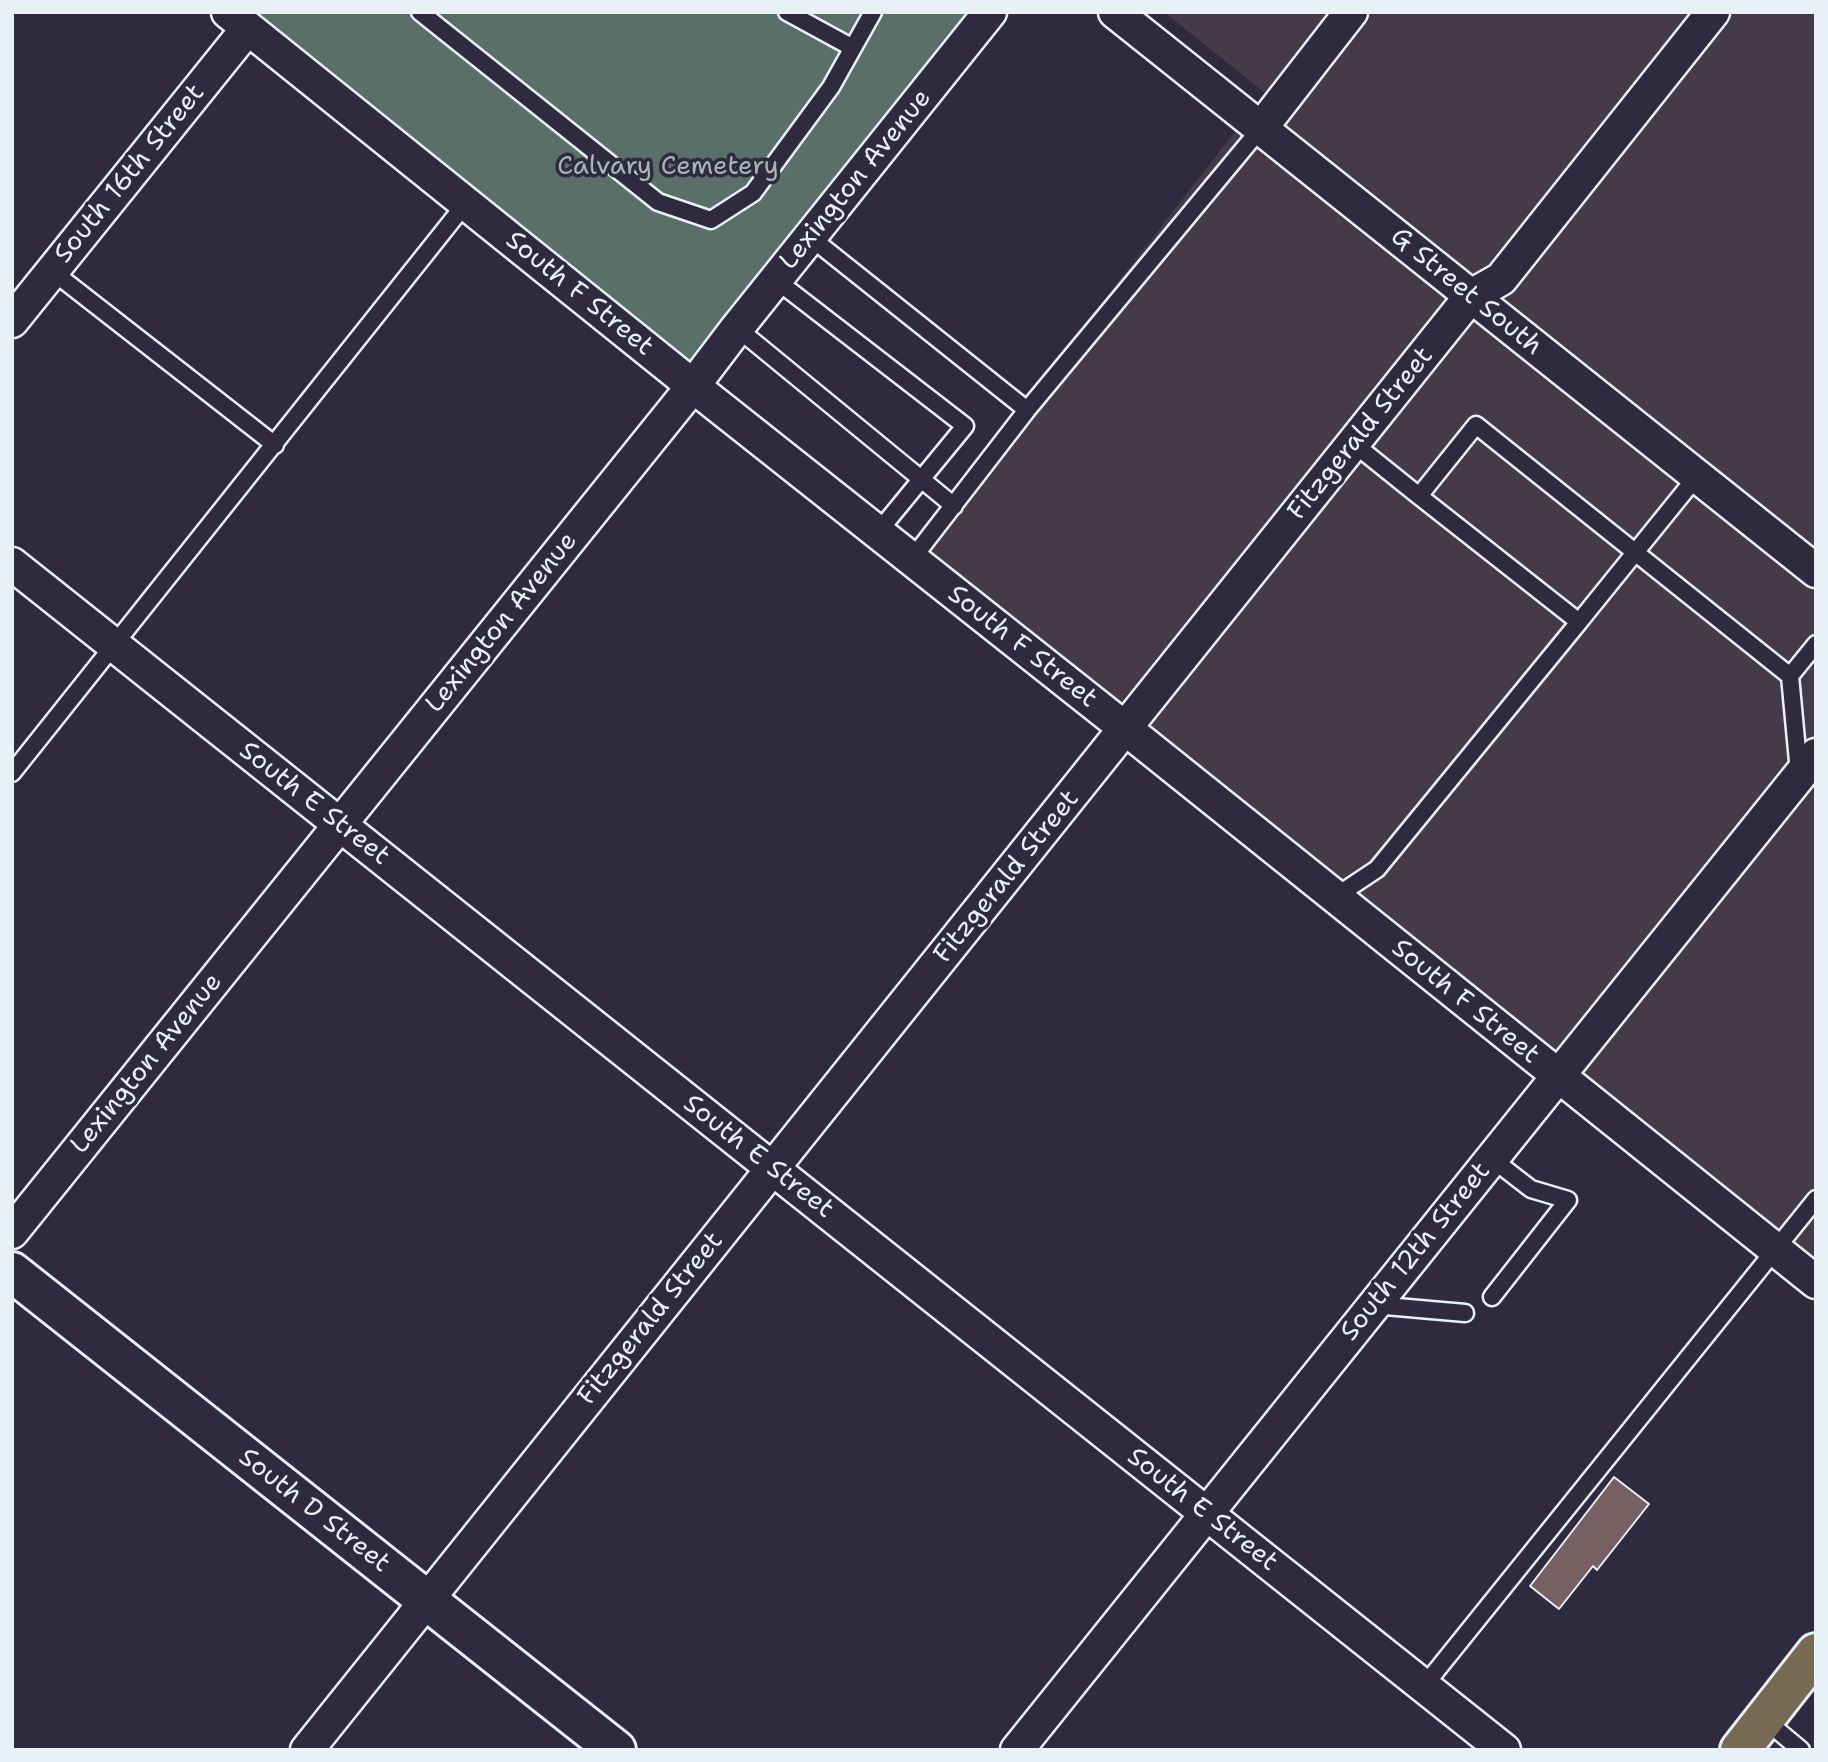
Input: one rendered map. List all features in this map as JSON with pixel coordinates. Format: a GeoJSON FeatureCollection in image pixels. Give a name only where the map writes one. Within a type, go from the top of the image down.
{"type":"FeatureCollection","features":[{"type":"Feature","properties":{"kind":"main road"},"geometry":{"type":"LineString","coordinates":[[1740,1750],[1816,1653]]}},
{"type":"Feature","properties":{"kind":"street","name":"Lexington Avenue"},"geometry":{"type":"LineString","coordinates":[[12,1231],[693,386],[990,12]]}},
{"type":"Feature","properties":{"kind":"street","name":"G Street South"},"geometry":{"type":"LineString","coordinates":[[1115,12],[1816,571]]}},
{"type":"Feature","properties":{"kind":"street","name":"Fitzgerald Street"},"geometry":{"type":"LineString","coordinates":[[307,1750],[1471,296],[1501,279],[1713,12]]}},
{"type":"Feature","properties":{"kind":"street"},"geometry":{"type":"LineString","coordinates":[[1261,128],[1340,16]]}},
{"type":"Feature","properties":{"kind":"street","name":"South F Street"},"geometry":{"type":"LineString","coordinates":[[238,20],[1816,1282]]}},
{"type":"Feature","properties":{"kind":"street","name":"South 16th Street"},"geometry":{"type":"LineString","coordinates":[[12,321],[238,20]]}},
{"type":"Feature","properties":{"kind":"street","name":"South E Street"},"geometry":{"type":"LineString","coordinates":[[12,564],[1504,1750]]}},
{"type":"Feature","properties":{"kind":"street","name":"South 12th Street"},"geometry":{"type":"LineString","coordinates":[[1017,1750],[1808,765]]}},
{"type":"Feature","properties":{"kind":"street","name":"South D Street"},"geometry":{"type":"LineString","coordinates":[[12,1272],[616,1750]]}},
{"type":"Feature","properties":{"kind":"lane"},"geometry":{"type":"LineString","coordinates":[[420,12],[658,202],[711,220],[753,193],[831,87],[873,12]]}},
{"type":"Feature","properties":{"kind":"lane"},"geometry":{"type":"LineString","coordinates":[[787,12],[853,48]]}},
{"type":"Feature","properties":{"kind":"lane"},"geometry":{"type":"LineString","coordinates":[[912,559],[1027,410],[1261,128]]}},
{"type":"Feature","properties":{"kind":"lane"},"geometry":{"type":"LineString","coordinates":[[12,774],[466,203]]}},
{"type":"Feature","properties":{"kind":"lane"},"geometry":{"type":"LineString","coordinates":[[810,237],[1027,410]]}},
{"type":"Feature","properties":{"kind":"lane"},"geometry":{"type":"LineString","coordinates":[[52,271],[275,445]]}},
{"type":"Feature","properties":{"kind":"lane"},"geometry":{"type":"LineString","coordinates":[[776,281],[965,426],[878,532]]}},
{"type":"Feature","properties":{"kind":"lane"},"geometry":{"type":"LineString","coordinates":[[737,328],[954,506]]}},
{"type":"Feature","properties":{"kind":"lane"},"geometry":{"type":"LineString","coordinates":[[1419,496],[1476,425],[1790,676],[1808,765]]}},
{"type":"Feature","properties":{"kind":"lane"},"geometry":{"type":"LineString","coordinates":[[1353,443],[1579,622]]}},
{"type":"Feature","properties":{"kind":"lane"},"geometry":{"type":"LineString","coordinates":[[1335,897],[1377,869],[1697,476]]}},
{"type":"Feature","properties":{"kind":"lane"},"geometry":{"type":"LineString","coordinates":[[1790,676],[1816,644]]}},
{"type":"Feature","properties":{"kind":"lane"},"geometry":{"type":"LineString","coordinates":[[1491,1158],[1531,1189],[1568,1200],[1492,1297]]}},
{"type":"Feature","properties":{"kind":"lane"},"geometry":{"type":"LineString","coordinates":[[1424,1686],[1816,1199]]}},
{"type":"Feature","properties":{"kind":"lane"},"geometry":{"type":"LineString","coordinates":[[1374,1305],[1465,1312]]}},
{"type":"Feature","properties":{"kind":"lane"},"geometry":{"type":"LineString","coordinates":[[1764,1720],[1801,1750]]}},
{"type":"Feature","properties":{"kind":"shaded area"},"geometry":{"type":"Polygon","coordinates":[[[1164,12],[1816,12],[1816,1259],[910,542],[1017,412],[1265,93],[1164,12]]]}},
{"type":"Feature","properties":{"kind":"green space","name":"Calvary Cemetery"},"geometry":{"type":"Polygon","coordinates":[[[228,12],[990,12],[693,386],[228,12]]]}},
{"type":"Feature","properties":{"kind":"building"},"geometry":{"type":"Polygon","coordinates":[[[1614,1477],[1649,1504],[1597,1570],[1593,1566],[1559,1609],[1530,1586],[1614,1477]]]}}]}
